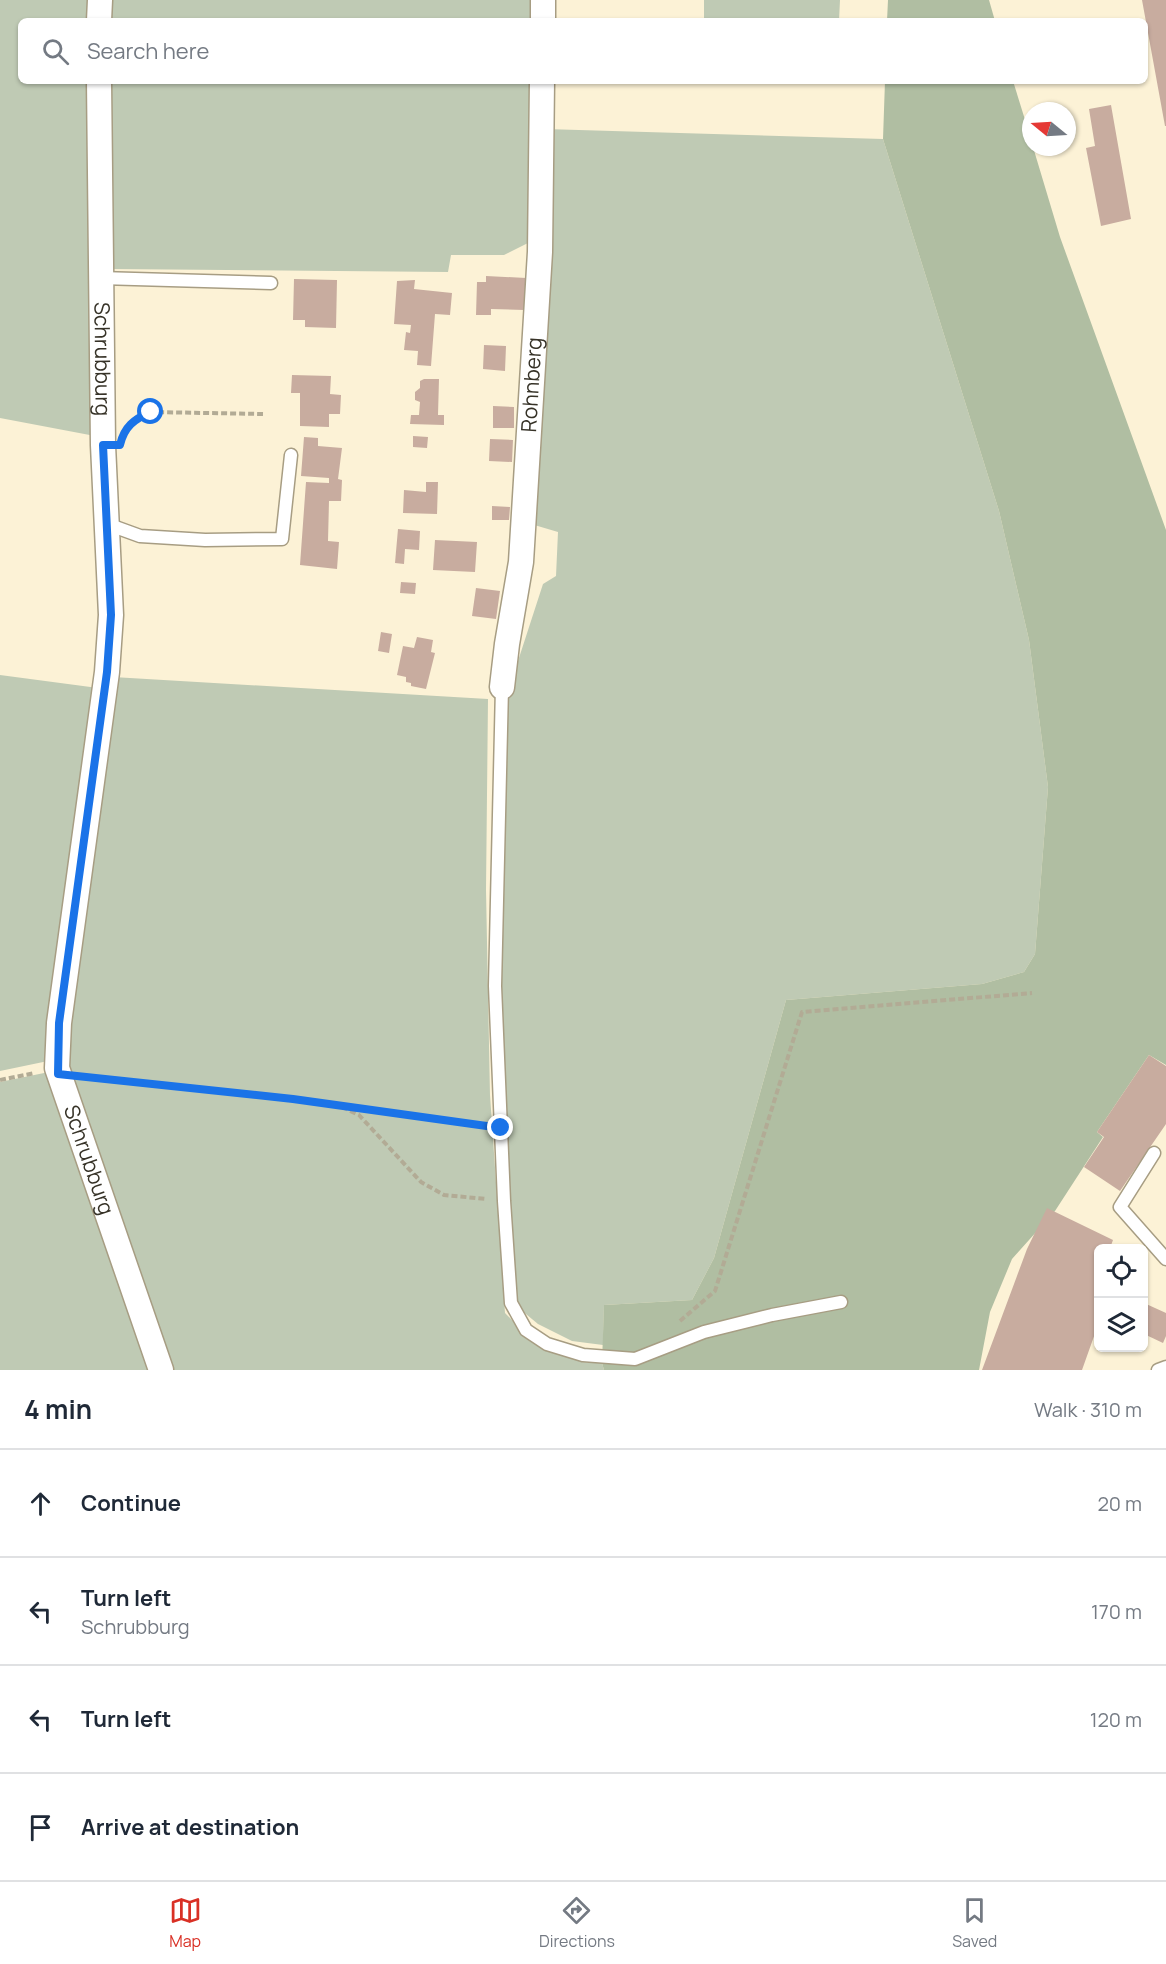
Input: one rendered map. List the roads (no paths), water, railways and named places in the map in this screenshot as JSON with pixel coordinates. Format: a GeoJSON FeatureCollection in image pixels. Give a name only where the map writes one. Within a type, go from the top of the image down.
{"type":"FeatureCollection","features":[{"type":"Feature","properties":{"kind":"street"},"geometry":{"type":"LineString","coordinates":[[99,18],[100,0]]}},
{"type":"Feature","properties":{"kind":"street"},"geometry":{"type":"LineString","coordinates":[[543,0],[543,18]]}},
{"type":"Feature","properties":{"kind":"street","name":"Schrubburg"},"geometry":{"type":"LineString","coordinates":[[99,84],[103,445],[111,615],[107,672],[59,1023],[57,1071],[161,1370]]}},
{"type":"Feature","properties":{"kind":"street","name":"Rohnberg"},"geometry":{"type":"LineString","coordinates":[[502,687],[521,562],[540,252],[542,84]]}},
{"type":"Feature","properties":{"kind":"lane"},"geometry":{"type":"LineString","coordinates":[[100,278],[271,283]]}},
{"type":"Feature","properties":{"kind":"lane"},"geometry":{"type":"LineString","coordinates":[[107,524],[140,536],[205,540],[282,539],[291,455]]}},
{"type":"Feature","properties":{"kind":"lane"},"geometry":{"type":"LineString","coordinates":[[502,687],[495,986],[504,1201],[511,1303],[526,1330],[547,1344],[583,1354],[635,1359],[704,1332],[772,1315],[842,1302]]}},
{"type":"Feature","properties":{"kind":"lane"},"geometry":{"type":"LineString","coordinates":[[1154,1153],[1120,1207],[1166,1259]]}},
{"type":"Feature","properties":{"kind":"lane"},"geometry":{"type":"LineString","coordinates":[[1158,1370],[1166,1367]]}}]}
